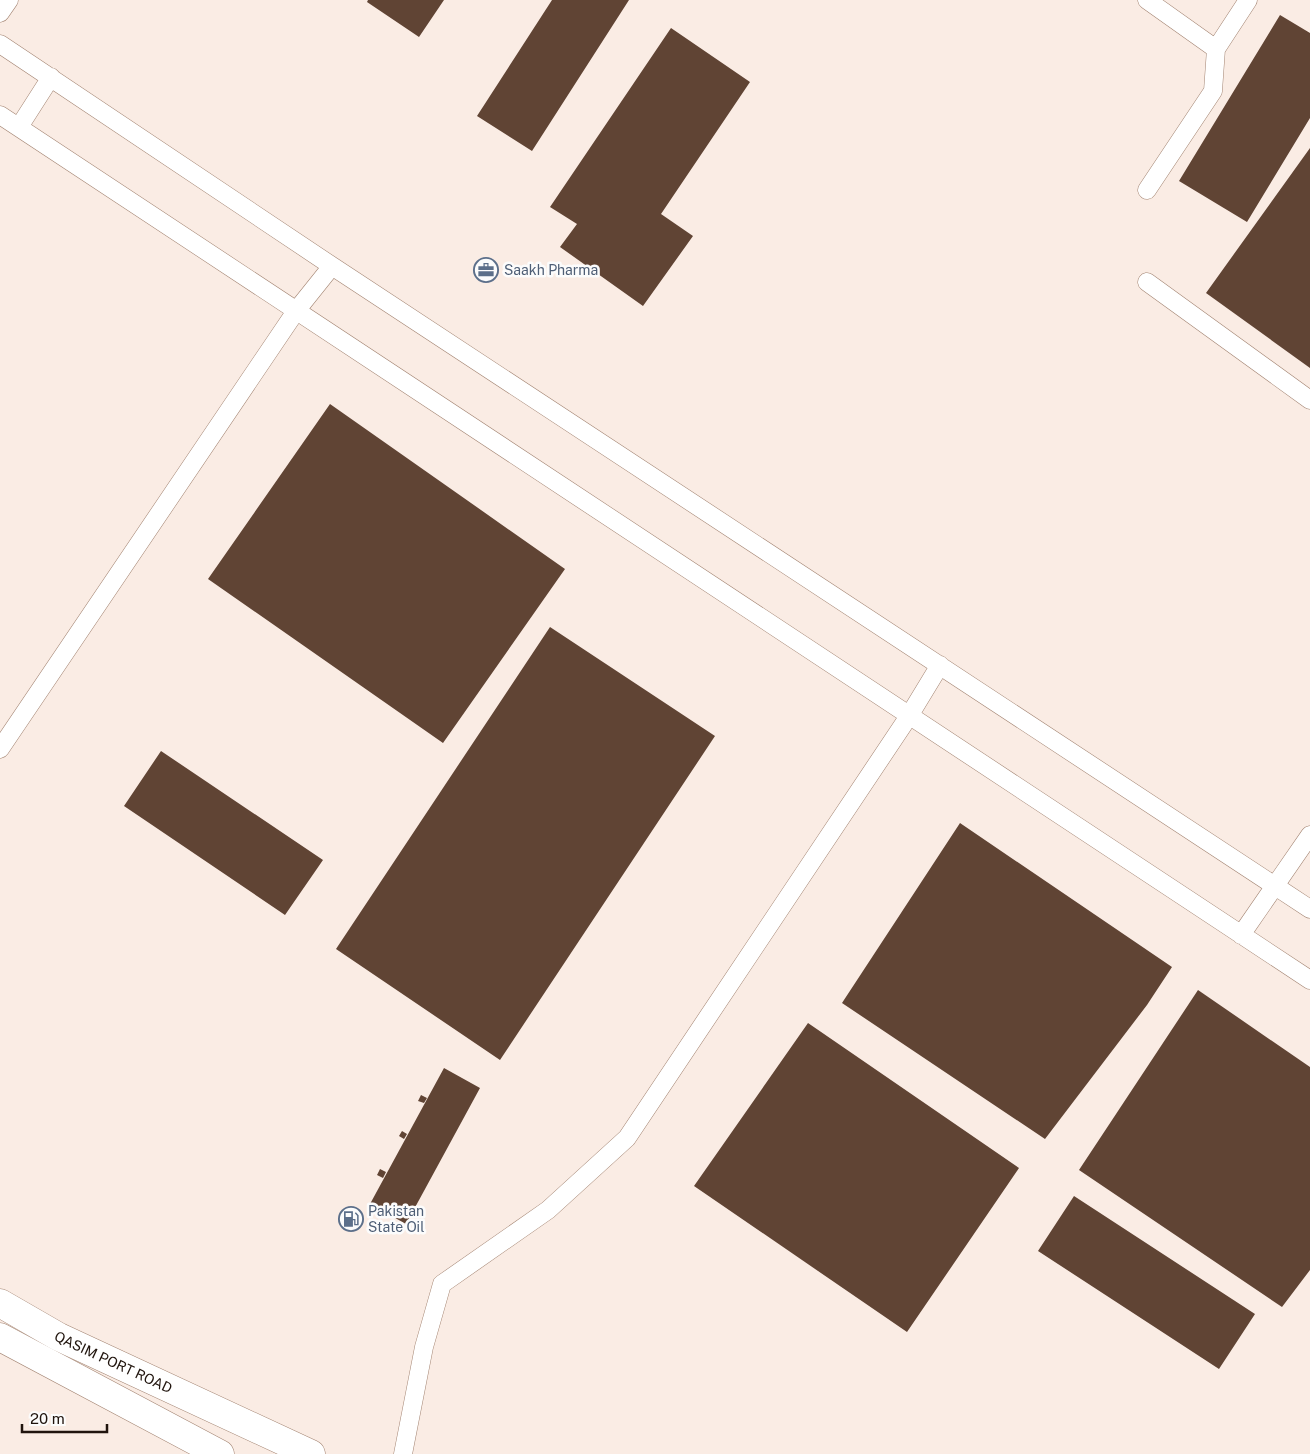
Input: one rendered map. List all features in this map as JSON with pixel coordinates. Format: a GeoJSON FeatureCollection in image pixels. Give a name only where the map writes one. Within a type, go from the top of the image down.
{"type":"FeatureCollection","features":[{"type":"Feature","properties":{"kind":"main road","name":"QASIM PORT ROAD"},"geometry":{"type":"LineString","coordinates":[[0,1304],[59,1337],[311,1454]]}},
{"type":"Feature","properties":{"kind":"main road","name":"QASIM PORT ROAD"},"geometry":{"type":"LineString","coordinates":[[0,1337],[220,1454]]}},
{"type":"Feature","properties":{"kind":"lane"},"geometry":{"type":"LineString","coordinates":[[0,13],[9,0]]}},
{"type":"Feature","properties":{"kind":"lane"},"geometry":{"type":"LineString","coordinates":[[1146,0],[1216,49]]}},
{"type":"Feature","properties":{"kind":"lane"},"geometry":{"type":"LineString","coordinates":[[1147,190],[1213,91],[1216,49],[1248,0]]}},
{"type":"Feature","properties":{"kind":"lane"},"geometry":{"type":"LineString","coordinates":[[0,44],[332,266],[1310,909]]}},
{"type":"Feature","properties":{"kind":"lane"},"geometry":{"type":"LineString","coordinates":[[19,127],[51,77]]}},
{"type":"Feature","properties":{"kind":"lane"},"geometry":{"type":"LineString","coordinates":[[0,115],[1310,980]]}},
{"type":"Feature","properties":{"kind":"lane"},"geometry":{"type":"LineString","coordinates":[[0,749],[296,311],[332,266]]}},
{"type":"Feature","properties":{"kind":"lane"},"geometry":{"type":"LineString","coordinates":[[1146,282],[1310,400]]}},
{"type":"Feature","properties":{"kind":"lane"},"geometry":{"type":"LineString","coordinates":[[404,1454],[424,1347],[442,1284],[548,1210],[627,1138],[909,716],[940,665]]}},
{"type":"Feature","properties":{"kind":"lane"},"geometry":{"type":"LineString","coordinates":[[1241,935],[1310,835]]}},
{"type":"Feature","properties":{"kind":"building"},"geometry":{"type":"Polygon","coordinates":[[[368,0],[444,0],[419,37],[367,2],[368,0]]]}},
{"type":"Feature","properties":{"kind":"building"},"geometry":{"type":"Polygon","coordinates":[[[552,0],[629,0],[532,151],[477,116],[552,0]]]}},
{"type":"Feature","properties":{"kind":"building"},"geometry":{"type":"Polygon","coordinates":[[[1280,15],[1310,33],[1310,118],[1247,222],[1179,181],[1280,15]]]}},
{"type":"Feature","properties":{"kind":"building"},"geometry":{"type":"Polygon","coordinates":[[[671,28],[750,82],[661,214],[693,236],[643,306],[560,247],[577,224],[550,207],[671,28]]]}},
{"type":"Feature","properties":{"kind":"building"},"geometry":{"type":"Polygon","coordinates":[[[1310,148],[1310,368],[1206,293],[1310,148]]]}},
{"type":"Feature","properties":{"kind":"building"},"geometry":{"type":"Polygon","coordinates":[[[330,404],[565,569],[443,743],[208,579],[330,404]]]}},
{"type":"Feature","properties":{"kind":"building"},"geometry":{"type":"Polygon","coordinates":[[[550,627],[715,736],[500,1060],[336,949],[550,627]]]}},
{"type":"Feature","properties":{"kind":"building"},"geometry":{"type":"Polygon","coordinates":[[[161,751],[323,860],[285,915],[124,806],[161,751]]]}},
{"type":"Feature","properties":{"kind":"building"},"geometry":{"type":"Polygon","coordinates":[[[960,823],[1172,967],[1147,1005],[1045,1139],[842,1003],[960,823]]]}},
{"type":"Feature","properties":{"kind":"building"},"geometry":{"type":"Polygon","coordinates":[[[1198,990],[1310,1067],[1310,1270],[1282,1307],[1079,1170],[1198,990]]]}},
{"type":"Feature","properties":{"kind":"building"},"geometry":{"type":"Polygon","coordinates":[[[808,1023],[1019,1168],[907,1332],[694,1186],[808,1023]]]}},
{"type":"Feature","properties":{"kind":"building"},"geometry":{"type":"Polygon","coordinates":[[[444,1068],[480,1088],[406,1224],[370,1204],[444,1068]]]}},
{"type":"Feature","properties":{"kind":"building"},"geometry":{"type":"Polygon","coordinates":[[[421,1095],[427,1098],[424,1103],[418,1101],[421,1095]]]}},
{"type":"Feature","properties":{"kind":"building"},"geometry":{"type":"Polygon","coordinates":[[[402,1131],[407,1134],[404,1139],[399,1136],[402,1131]]]}},
{"type":"Feature","properties":{"kind":"building"},"geometry":{"type":"Polygon","coordinates":[[[380,1169],[386,1172],[383,1178],[377,1175],[380,1169]]]}},
{"type":"Feature","properties":{"kind":"building"},"geometry":{"type":"Polygon","coordinates":[[[1074,1196],[1255,1314],[1219,1369],[1038,1251],[1074,1196]]]}},
{"type":"Feature","properties":{"kind":"place","name":"Saakh Pharma"},"geometry":{"type":"Point","coordinates":[486,270]}},
{"type":"Feature","properties":{"kind":"place","name":"Pakistan State Oil"},"geometry":{"type":"Point","coordinates":[351,1219]}}]}
